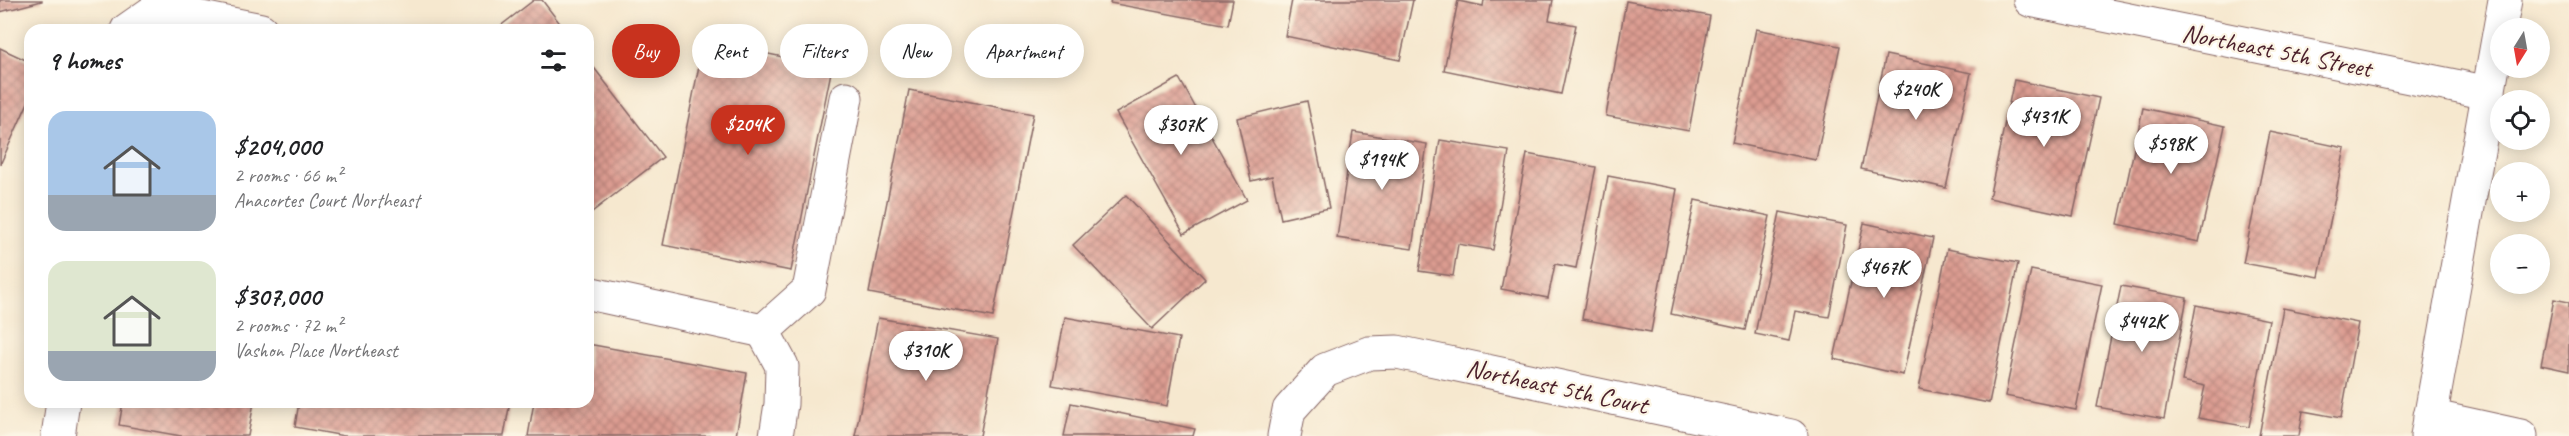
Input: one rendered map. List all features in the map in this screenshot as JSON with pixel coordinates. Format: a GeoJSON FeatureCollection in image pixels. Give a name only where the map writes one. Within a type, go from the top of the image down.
{"type":"FeatureCollection","features":[{"type":"Feature","properties":{"kind":"street","name":"Northeast 5th Street"},"geometry":{"type":"LineString","coordinates":[[2030,0],[2490,93]]}},
{"type":"Feature","properties":{"kind":"street"},"geometry":{"type":"LineString","coordinates":[[2490,90],[2505,0]]}},
{"type":"Feature","properties":{"kind":"street"},"geometry":{"type":"LineString","coordinates":[[136,24],[157,9],[231,24]]}},
{"type":"Feature","properties":{"kind":"street"},"geometry":{"type":"LineString","coordinates":[[2490,93],[2429,426],[2521,436]]}},
{"type":"Feature","properties":{"kind":"street"},"geometry":{"type":"LineString","coordinates":[[763,331],[809,291],[846,98]]}},
{"type":"Feature","properties":{"kind":"street"},"geometry":{"type":"LineString","coordinates":[[594,294],[763,331],[782,366],[781,404],[776,436]]}},
{"type":"Feature","properties":{"kind":"street","name":"Northeast 5th Court"},"geometry":{"type":"LineString","coordinates":[[1284,436],[1289,410],[1325,370],[1369,353],[1397,352],[1791,436]]}},
{"type":"Feature","properties":{"kind":"street"},"geometry":{"type":"LineString","coordinates":[[58,436],[62,408]]}},
{"type":"Feature","properties":{"kind":"building"},"geometry":{"type":"Polygon","coordinates":[[[0,0],[42,0],[42,1],[0,12],[0,0]]]}},
{"type":"Feature","properties":{"kind":"building"},"geometry":{"type":"Polygon","coordinates":[[[534,0],[542,0],[560,24],[503,24],[534,0]]]}},
{"type":"Feature","properties":{"kind":"building"},"geometry":{"type":"Polygon","coordinates":[[[1111,0],[1233,0],[1228,25],[1110,3],[1111,0]]]}},
{"type":"Feature","properties":{"kind":"building"},"geometry":{"type":"Polygon","coordinates":[[[1292,0],[1413,0],[1400,60],[1285,36],[1292,0]]]}},
{"type":"Feature","properties":{"kind":"building"},"geometry":{"type":"Polygon","coordinates":[[[1484,0],[1553,0],[1549,20],[1576,25],[1561,94],[1444,70],[1458,1],[1483,6],[1484,0]]]}},
{"type":"Feature","properties":{"kind":"building"},"geometry":{"type":"Polygon","coordinates":[[[1626,1],[1710,16],[1689,131],[1606,116],[1626,1]]]}},
{"type":"Feature","properties":{"kind":"building"},"geometry":{"type":"Polygon","coordinates":[[[1756,29],[1840,46],[1816,160],[1732,143],[1756,29]]]}},
{"type":"Feature","properties":{"kind":"building"},"geometry":{"type":"Polygon","coordinates":[[[0,48],[24,59],[24,111],[0,165],[0,48]]]}},
{"type":"Feature","properties":{"kind":"building"},"geometry":{"type":"Polygon","coordinates":[[[768,54],[780,56],[780,78],[830,78],[791,271],[663,245],[697,78],[768,78],[768,54]]]}},
{"type":"Feature","properties":{"kind":"building"},"geometry":{"type":"Polygon","coordinates":[[[1886,55],[1971,73],[1946,188],[1861,169],[1886,55]]]}},
{"type":"Feature","properties":{"kind":"building"},"geometry":{"type":"Polygon","coordinates":[[[594,68],[663,157],[594,210],[594,68]]]}},
{"type":"Feature","properties":{"kind":"building"},"geometry":{"type":"Polygon","coordinates":[[[1179,78],[1247,200],[1184,234],[1116,113],[1179,78]]]}},
{"type":"Feature","properties":{"kind":"building"},"geometry":{"type":"Polygon","coordinates":[[[2014,80],[2099,98],[2073,216],[1989,198],[2014,80]]]}},
{"type":"Feature","properties":{"kind":"building"},"geometry":{"type":"Polygon","coordinates":[[[909,90],[1033,114],[993,317],[869,293],[909,90]]]}},
{"type":"Feature","properties":{"kind":"building"},"geometry":{"type":"Polygon","coordinates":[[[1307,101],[1329,208],[1281,219],[1272,176],[1251,181],[1237,118],[1307,101]]]}},
{"type":"Feature","properties":{"kind":"building"},"geometry":{"type":"Polygon","coordinates":[[[2143,108],[2225,126],[2199,242],[2118,224],[2143,108]]]}},
{"type":"Feature","properties":{"kind":"building"},"geometry":{"type":"Polygon","coordinates":[[[1353,132],[1427,144],[1412,249],[1337,238],[1353,132]]]}},
{"type":"Feature","properties":{"kind":"building"},"geometry":{"type":"Polygon","coordinates":[[[2270,132],[2345,148],[2319,277],[2243,263],[2270,132]]]}},
{"type":"Feature","properties":{"kind":"building"},"geometry":{"type":"Polygon","coordinates":[[[1440,140],[1509,151],[1493,250],[1458,244],[1453,276],[1419,271],[1440,140]]]}},
{"type":"Feature","properties":{"kind":"building"},"geometry":{"type":"Polygon","coordinates":[[[1527,154],[1596,167],[1576,268],[1555,264],[1548,298],[1501,289],[1527,154]]]}},
{"type":"Feature","properties":{"kind":"building"},"geometry":{"type":"Polygon","coordinates":[[[1608,176],[1677,189],[1651,332],[1582,319],[1608,176]]]}},
{"type":"Feature","properties":{"kind":"building"},"geometry":{"type":"Polygon","coordinates":[[[1126,195],[1205,279],[1152,329],[1073,245],[1126,195]]]}},
{"type":"Feature","properties":{"kind":"building"},"geometry":{"type":"Polygon","coordinates":[[[1695,200],[1770,216],[1745,330],[1671,314],[1695,200]]]}},
{"type":"Feature","properties":{"kind":"building"},"geometry":{"type":"Polygon","coordinates":[[[1780,212],[1847,225],[1829,317],[1795,311],[1789,341],[1755,334],[1780,212]]]}},
{"type":"Feature","properties":{"kind":"building"},"geometry":{"type":"Polygon","coordinates":[[[1864,223],[1933,238],[1903,375],[1834,359],[1864,223]]]}},
{"type":"Feature","properties":{"kind":"building"},"geometry":{"type":"Polygon","coordinates":[[[1947,249],[2018,263],[1989,403],[1919,389],[1947,249]]]}},
{"type":"Feature","properties":{"kind":"building"},"geometry":{"type":"Polygon","coordinates":[[[2031,270],[2102,284],[2076,410],[2005,396],[2031,270]]]}},
{"type":"Feature","properties":{"kind":"building"},"geometry":{"type":"Polygon","coordinates":[[[2121,286],[2187,298],[2164,419],[2097,407],[2121,286]]]}},
{"type":"Feature","properties":{"kind":"building"},"geometry":{"type":"Polygon","coordinates":[[[2554,299],[2569,302],[2569,371],[2541,365],[2554,299]]]}},
{"type":"Feature","properties":{"kind":"building"},"geometry":{"type":"Polygon","coordinates":[[[2196,305],[2269,320],[2249,427],[2198,418],[2205,386],[2182,381],[2196,305]]]}},
{"type":"Feature","properties":{"kind":"building"},"geometry":{"type":"Polygon","coordinates":[[[2283,308],[2358,323],[2341,418],[2303,411],[2299,436],[2259,436],[2283,308]]]}},
{"type":"Feature","properties":{"kind":"building"},"geometry":{"type":"Polygon","coordinates":[[[1065,317],[1179,338],[1167,406],[1052,385],[1065,317]]]}},
{"type":"Feature","properties":{"kind":"building"},"geometry":{"type":"Polygon","coordinates":[[[878,318],[998,339],[980,436],[855,436],[878,318]]]}},
{"type":"Feature","properties":{"kind":"building"},"geometry":{"type":"Polygon","coordinates":[[[594,345],[747,373],[736,436],[528,436],[533,408],[594,408],[594,345]]]}},
{"type":"Feature","properties":{"kind":"building"},"geometry":{"type":"Polygon","coordinates":[[[1071,403],[1195,429],[1193,436],[1064,436],[1071,403]]]}},
{"type":"Feature","properties":{"kind":"building"},"geometry":{"type":"Polygon","coordinates":[[[122,408],[253,408],[248,436],[181,436],[119,425],[122,408]]]}},
{"type":"Feature","properties":{"kind":"building"},"geometry":{"type":"Polygon","coordinates":[[[298,408],[509,408],[504,436],[344,436],[295,427],[298,408]]]}}]}
